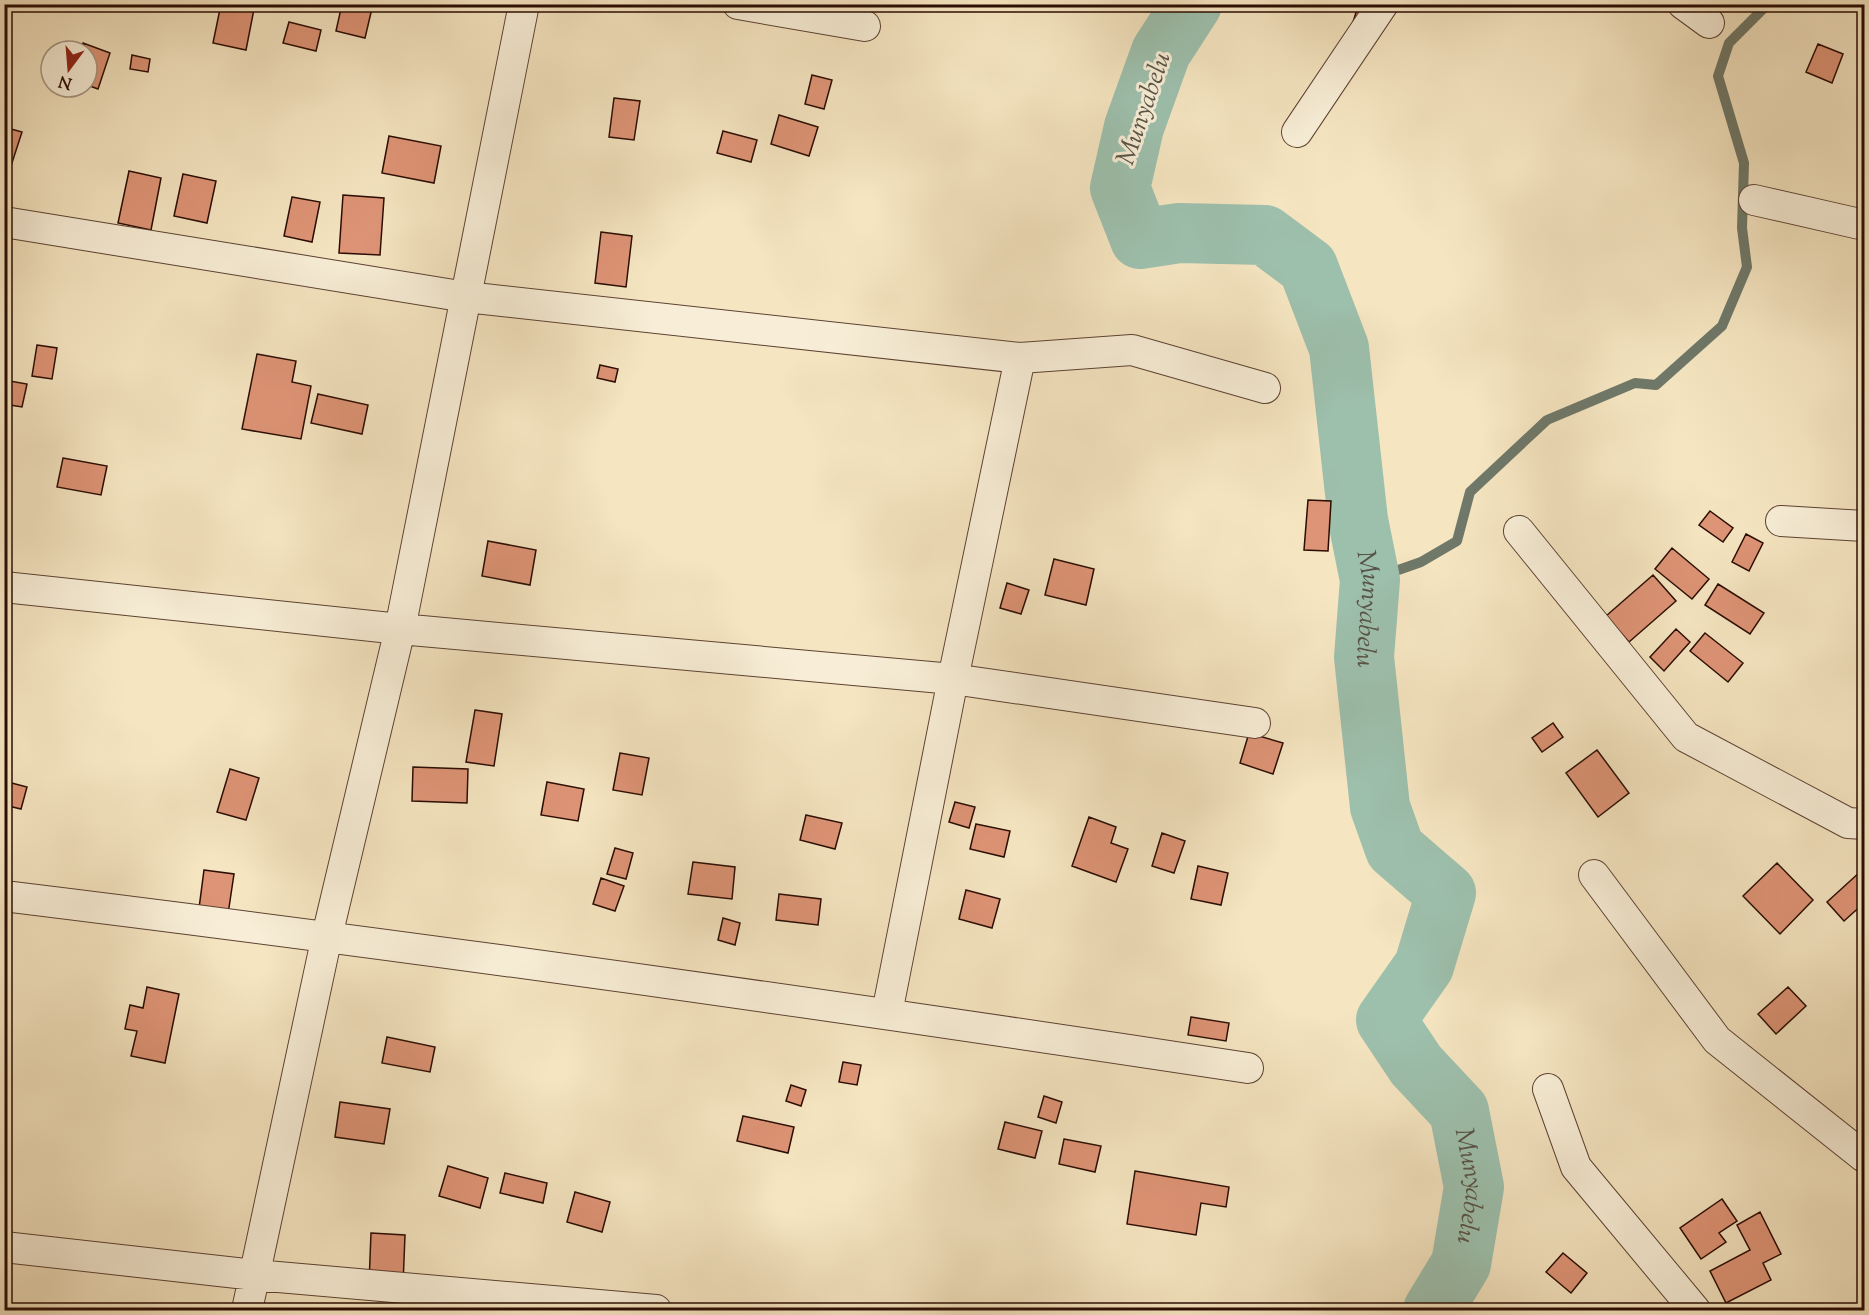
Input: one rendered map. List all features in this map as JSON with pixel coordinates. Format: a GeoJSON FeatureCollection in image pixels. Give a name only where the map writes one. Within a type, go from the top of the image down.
{"type":"FeatureCollection","features":[{"type":"Feature","properties":{"kind":"street"},"geometry":{"type":"LineString","coordinates":[[247,1311],[327,936],[400,629],[524,4]]}},
{"type":"Feature","properties":{"kind":"street"},"geometry":{"type":"LineString","coordinates":[[738,4],[865,26]]}},
{"type":"Feature","properties":{"kind":"street"},"geometry":{"type":"LineString","coordinates":[[1297,132],[1383,4]]}},
{"type":"Feature","properties":{"kind":"street"},"geometry":{"type":"LineString","coordinates":[[1683,4],[1709,23]]}},
{"type":"Feature","properties":{"kind":"street"},"geometry":{"type":"LineString","coordinates":[[1755,200],[1864,225]]}},
{"type":"Feature","properties":{"kind":"street"},"geometry":{"type":"LineString","coordinates":[[4,222],[466,297],[1020,358],[1132,350],[1265,388]]}},
{"type":"Feature","properties":{"kind":"street"},"geometry":{"type":"LineString","coordinates":[[887,1013],[1020,358]]}},
{"type":"Feature","properties":{"kind":"street"},"geometry":{"type":"LineString","coordinates":[[1781,521],[1864,526]]}},
{"type":"Feature","properties":{"kind":"street"},"geometry":{"type":"LineString","coordinates":[[1519,531],[1686,737],[1859,829]]}},
{"type":"Feature","properties":{"kind":"street"},"geometry":{"type":"LineString","coordinates":[[4,587],[400,629],[953,679],[1255,723]]}},
{"type":"Feature","properties":{"kind":"street"},"geometry":{"type":"LineString","coordinates":[[1594,875],[1717,1040],[1864,1156]]}},
{"type":"Feature","properties":{"kind":"street"},"geometry":{"type":"LineString","coordinates":[[4,896],[327,936],[887,1013],[1248,1068]]}},
{"type":"Feature","properties":{"kind":"street"},"geometry":{"type":"LineString","coordinates":[[1548,1089],[1576,1167],[1695,1311]]}},
{"type":"Feature","properties":{"kind":"street"},"geometry":{"type":"LineString","coordinates":[[4,1247],[255,1275],[656,1311]]}},
{"type":"Feature","properties":{"kind":"building"},"geometry":{"type":"Polygon","coordinates":[[[221,4],[255,4],[246,50],[213,43],[221,4]]]}},
{"type":"Feature","properties":{"kind":"building"},"geometry":{"type":"Polygon","coordinates":[[[342,4],[373,4],[365,38],[336,31],[342,4]]]}},
{"type":"Feature","properties":{"kind":"building"},"geometry":{"type":"Polygon","coordinates":[[[1358,6],[1372,10],[1353,22],[1358,6]]]}},
{"type":"Feature","properties":{"kind":"building"},"geometry":{"type":"Polygon","coordinates":[[[289,22],[321,30],[316,51],[283,43],[289,22]]]}},
{"type":"Feature","properties":{"kind":"building"},"geometry":{"type":"Polygon","coordinates":[[[1818,44],[1843,54],[1832,83],[1806,72],[1818,44]]]}},
{"type":"Feature","properties":{"kind":"building"},"geometry":{"type":"Polygon","coordinates":[[[99,49],[110,53],[99,86],[99,49]]]}},
{"type":"Feature","properties":{"kind":"building"},"geometry":{"type":"Polygon","coordinates":[[[132,55],[150,59],[148,72],[130,69],[132,55]]]}},
{"type":"Feature","properties":{"kind":"building"},"geometry":{"type":"Polygon","coordinates":[[[812,75],[832,80],[824,109],[805,104],[812,75]]]}},
{"type":"Feature","properties":{"kind":"building"},"geometry":{"type":"Polygon","coordinates":[[[614,98],[640,101],[634,140],[609,137],[614,98]]]}},
{"type":"Feature","properties":{"kind":"building"},"geometry":{"type":"Polygon","coordinates":[[[779,115],[818,127],[809,156],[771,144],[779,115]]]}},
{"type":"Feature","properties":{"kind":"building"},"geometry":{"type":"Polygon","coordinates":[[[4,127],[22,132],[9,172],[4,170],[4,127]]]}},
{"type":"Feature","properties":{"kind":"building"},"geometry":{"type":"Polygon","coordinates":[[[723,131],[757,140],[751,162],[717,153],[723,131]]]}},
{"type":"Feature","properties":{"kind":"building"},"geometry":{"type":"Polygon","coordinates":[[[389,136],[441,146],[434,183],[382,173],[389,136]]]}},
{"type":"Feature","properties":{"kind":"building"},"geometry":{"type":"Polygon","coordinates":[[[129,171],[161,178],[151,230],[118,223],[129,171]]]}},
{"type":"Feature","properties":{"kind":"building"},"geometry":{"type":"Polygon","coordinates":[[[183,174],[216,181],[207,223],[174,216],[183,174]]]}},
{"type":"Feature","properties":{"kind":"building"},"geometry":{"type":"Polygon","coordinates":[[[343,195],[384,198],[380,255],[339,253],[343,195]]]}},
{"type":"Feature","properties":{"kind":"building"},"geometry":{"type":"Polygon","coordinates":[[[292,197],[320,202],[312,242],[284,236],[292,197]]]}},
{"type":"Feature","properties":{"kind":"building"},"geometry":{"type":"Polygon","coordinates":[[[601,232],[632,236],[626,287],[595,283],[601,232]]]}},
{"type":"Feature","properties":{"kind":"building"},"geometry":{"type":"Polygon","coordinates":[[[37,345],[57,348],[52,379],[32,376],[37,345]]]}},
{"type":"Feature","properties":{"kind":"building"},"geometry":{"type":"Polygon","coordinates":[[[257,354],[296,361],[292,382],[311,386],[301,439],[242,429],[257,354]]]}},
{"type":"Feature","properties":{"kind":"building"},"geometry":{"type":"Polygon","coordinates":[[[600,365],[618,369],[615,382],[597,378],[600,365]]]}},
{"type":"Feature","properties":{"kind":"building"},"geometry":{"type":"Polygon","coordinates":[[[4,380],[27,384],[22,407],[4,404],[4,380]]]}},
{"type":"Feature","properties":{"kind":"building"},"geometry":{"type":"Polygon","coordinates":[[[318,394],[368,405],[362,434],[311,423],[318,394]]]}},
{"type":"Feature","properties":{"kind":"building"},"geometry":{"type":"Polygon","coordinates":[[[63,458],[107,466],[101,495],[57,487],[63,458]]]}},
{"type":"Feature","properties":{"kind":"building"},"geometry":{"type":"Polygon","coordinates":[[[1308,500],[1331,501],[1328,551],[1304,550],[1308,500]]]}},
{"type":"Feature","properties":{"kind":"building"},"geometry":{"type":"Polygon","coordinates":[[[1710,511],[1733,528],[1723,542],[1699,525],[1710,511]]]}},
{"type":"Feature","properties":{"kind":"building"},"geometry":{"type":"Polygon","coordinates":[[[1746,534],[1763,543],[1749,571],[1732,562],[1746,534]]]}},
{"type":"Feature","properties":{"kind":"building"},"geometry":{"type":"Polygon","coordinates":[[[488,541],[536,550],[530,585],[482,576],[488,541]]]}},
{"type":"Feature","properties":{"kind":"building"},"geometry":{"type":"Polygon","coordinates":[[[1672,548],[1709,579],[1692,599],[1655,569],[1672,548]]]}},
{"type":"Feature","properties":{"kind":"building"},"geometry":{"type":"Polygon","coordinates":[[[1054,559],[1094,569],[1086,605],[1045,595],[1054,559]]]}},
{"type":"Feature","properties":{"kind":"building"},"geometry":{"type":"Polygon","coordinates":[[[1653,575],[1676,601],[1629,642],[1606,616],[1653,575]]]}},
{"type":"Feature","properties":{"kind":"building"},"geometry":{"type":"Polygon","coordinates":[[[1007,583],[1029,590],[1021,614],[1000,608],[1007,583]]]}},
{"type":"Feature","properties":{"kind":"building"},"geometry":{"type":"Polygon","coordinates":[[[1718,584],[1764,613],[1750,634],[1705,605],[1718,584]]]}},
{"type":"Feature","properties":{"kind":"building"},"geometry":{"type":"Polygon","coordinates":[[[1676,629],[1690,642],[1664,671],[1650,657],[1676,629]]]}},
{"type":"Feature","properties":{"kind":"building"},"geometry":{"type":"Polygon","coordinates":[[[1705,633],[1743,663],[1728,682],[1690,651],[1705,633]]]}},
{"type":"Feature","properties":{"kind":"building"},"geometry":{"type":"Polygon","coordinates":[[[475,710],[502,714],[494,766],[466,762],[475,710]]]}},
{"type":"Feature","properties":{"kind":"building"},"geometry":{"type":"Polygon","coordinates":[[[1553,723],[1563,737],[1542,752],[1532,738],[1553,723]]]}},
{"type":"Feature","properties":{"kind":"building"},"geometry":{"type":"Polygon","coordinates":[[[1249,733],[1283,743],[1273,774],[1240,763],[1249,733]]]}},
{"type":"Feature","properties":{"kind":"building"},"geometry":{"type":"Polygon","coordinates":[[[1597,750],[1629,793],[1598,817],[1566,773],[1597,750]]]}},
{"type":"Feature","properties":{"kind":"building"},"geometry":{"type":"Polygon","coordinates":[[[620,753],[649,758],[642,795],[613,790],[620,753]]]}},
{"type":"Feature","properties":{"kind":"building"},"geometry":{"type":"Polygon","coordinates":[[[413,767],[468,769],[467,803],[412,801],[413,767]]]}},
{"type":"Feature","properties":{"kind":"building"},"geometry":{"type":"Polygon","coordinates":[[[230,769],[259,778],[246,820],[217,812],[230,769]]]}},
{"type":"Feature","properties":{"kind":"building"},"geometry":{"type":"Polygon","coordinates":[[[4,781],[27,787],[21,809],[4,805],[4,781]]]}},
{"type":"Feature","properties":{"kind":"building"},"geometry":{"type":"Polygon","coordinates":[[[547,782],[584,789],[578,821],[541,815],[547,782]]]}},
{"type":"Feature","properties":{"kind":"building"},"geometry":{"type":"Polygon","coordinates":[[[955,802],[975,807],[969,828],[949,822],[955,802]]]}},
{"type":"Feature","properties":{"kind":"building"},"geometry":{"type":"Polygon","coordinates":[[[806,815],[842,823],[835,849],[800,840],[806,815]]]}},
{"type":"Feature","properties":{"kind":"building"},"geometry":{"type":"Polygon","coordinates":[[[1089,817],[1116,827],[1111,843],[1128,849],[1116,882],[1072,866],[1089,817]]]}},
{"type":"Feature","properties":{"kind":"building"},"geometry":{"type":"Polygon","coordinates":[[[976,824],[1010,831],[1004,857],[970,849],[976,824]]]}},
{"type":"Feature","properties":{"kind":"building"},"geometry":{"type":"Polygon","coordinates":[[[1162,833],[1185,841],[1174,873],[1152,866],[1162,833]]]}},
{"type":"Feature","properties":{"kind":"building"},"geometry":{"type":"Polygon","coordinates":[[[615,848],[633,853],[626,879],[607,874],[615,848]]]}},
{"type":"Feature","properties":{"kind":"building"},"geometry":{"type":"Polygon","coordinates":[[[693,862],[735,867],[732,899],[688,894],[693,862]]]}},
{"type":"Feature","properties":{"kind":"building"},"geometry":{"type":"Polygon","coordinates":[[[1777,863],[1813,900],[1780,934],[1743,896],[1777,863]]]}},
{"type":"Feature","properties":{"kind":"building"},"geometry":{"type":"Polygon","coordinates":[[[1198,866],[1228,873],[1221,905],[1191,899],[1198,866]]]}},
{"type":"Feature","properties":{"kind":"building"},"geometry":{"type":"Polygon","coordinates":[[[204,870],[234,874],[227,921],[198,916],[204,870]]]}},
{"type":"Feature","properties":{"kind":"building"},"geometry":{"type":"Polygon","coordinates":[[[1861,871],[1864,875],[1864,903],[1844,921],[1827,902],[1861,871]]]}},
{"type":"Feature","properties":{"kind":"building"},"geometry":{"type":"Polygon","coordinates":[[[601,878],[624,886],[615,911],[593,904],[601,878]]]}},
{"type":"Feature","properties":{"kind":"building"},"geometry":{"type":"Polygon","coordinates":[[[966,890],[1000,899],[992,928],[959,919],[966,890]]]}},
{"type":"Feature","properties":{"kind":"building"},"geometry":{"type":"Polygon","coordinates":[[[779,894],[821,899],[818,925],[776,920],[779,894]]]}},
{"type":"Feature","properties":{"kind":"building"},"geometry":{"type":"Polygon","coordinates":[[[723,918],[740,923],[735,945],[718,940],[723,918]]]}},
{"type":"Feature","properties":{"kind":"building"},"geometry":{"type":"Polygon","coordinates":[[[147,987],[179,994],[165,1063],[131,1056],[137,1031],[125,1029],[130,1005],[143,1008],[147,987]]]}},
{"type":"Feature","properties":{"kind":"building"},"geometry":{"type":"Polygon","coordinates":[[[1788,987],[1806,1006],[1776,1034],[1758,1014],[1788,987]]]}},
{"type":"Feature","properties":{"kind":"building"},"geometry":{"type":"Polygon","coordinates":[[[1191,1017],[1229,1023],[1226,1041],[1188,1035],[1191,1017]]]}},
{"type":"Feature","properties":{"kind":"building"},"geometry":{"type":"Polygon","coordinates":[[[387,1037],[435,1047],[430,1072],[382,1063],[387,1037]]]}},
{"type":"Feature","properties":{"kind":"building"},"geometry":{"type":"Polygon","coordinates":[[[843,1062],[861,1065],[857,1085],[839,1082],[843,1062]]]}},
{"type":"Feature","properties":{"kind":"building"},"geometry":{"type":"Polygon","coordinates":[[[791,1085],[806,1090],[801,1106],[786,1101],[791,1085]]]}},
{"type":"Feature","properties":{"kind":"building"},"geometry":{"type":"Polygon","coordinates":[[[1044,1096],[1062,1102],[1056,1123],[1038,1117],[1044,1096]]]}},
{"type":"Feature","properties":{"kind":"building"},"geometry":{"type":"Polygon","coordinates":[[[340,1102],[390,1109],[384,1144],[335,1137],[340,1102]]]}},
{"type":"Feature","properties":{"kind":"building"},"geometry":{"type":"Polygon","coordinates":[[[743,1116],[794,1127],[788,1153],[737,1141],[743,1116]]]}},
{"type":"Feature","properties":{"kind":"building"},"geometry":{"type":"Polygon","coordinates":[[[1005,1122],[1042,1131],[1035,1158],[998,1149],[1005,1122]]]}},
{"type":"Feature","properties":{"kind":"building"},"geometry":{"type":"Polygon","coordinates":[[[1064,1139],[1101,1146],[1095,1172],[1059,1164],[1064,1139]]]}},
{"type":"Feature","properties":{"kind":"building"},"geometry":{"type":"Polygon","coordinates":[[[448,1166],[488,1178],[480,1208],[439,1196],[448,1166]]]}},
{"type":"Feature","properties":{"kind":"building"},"geometry":{"type":"Polygon","coordinates":[[[1135,1171],[1229,1187],[1226,1207],[1201,1203],[1196,1235],[1127,1224],[1135,1171]]]}},
{"type":"Feature","properties":{"kind":"building"},"geometry":{"type":"Polygon","coordinates":[[[505,1173],[547,1183],[543,1203],[500,1193],[505,1173]]]}},
{"type":"Feature","properties":{"kind":"building"},"geometry":{"type":"Polygon","coordinates":[[[575,1192],[610,1202],[602,1232],[567,1222],[575,1192]]]}},
{"type":"Feature","properties":{"kind":"building"},"geometry":{"type":"Polygon","coordinates":[[[1722,1199],[1737,1221],[1719,1233],[1726,1242],[1701,1259],[1680,1228],[1722,1199]]]}},
{"type":"Feature","properties":{"kind":"building"},"geometry":{"type":"Polygon","coordinates":[[[1760,1212],[1781,1254],[1763,1263],[1771,1280],[1726,1303],[1710,1271],[1750,1250],[1737,1225],[1760,1212]]]}},
{"type":"Feature","properties":{"kind":"building"},"geometry":{"type":"Polygon","coordinates":[[[371,1233],[405,1235],[403,1285],[369,1284],[371,1233]]]}},
{"type":"Feature","properties":{"kind":"building"},"geometry":{"type":"Polygon","coordinates":[[[1563,1253],[1587,1273],[1571,1293],[1546,1272],[1563,1253]]]}},
{"type":"Feature","properties":{"kind":"waterway","name":"Munyabelu"},"geometry":{"type":"LineString","coordinates":[[1192,4],[1161,52],[1134,127],[1120,188],[1140,239],[1179,233],[1265,235],[1308,267],[1339,348],[1358,520],[1370,580],[1364,657],[1380,807],[1395,849],[1446,893],[1424,966],[1386,1020],[1416,1065],[1459,1111],[1474,1187],[1461,1264],[1433,1310]]}},
{"type":"Feature","properties":{"kind":"waterway"},"geometry":{"type":"LineString","coordinates":[[1370,580],[1421,562],[1457,541],[1470,492],[1547,420],[1635,383],[1656,385],[1722,326],[1747,267],[1742,228],[1744,163],[1718,76],[1729,43],[1768,4]]}}]}
